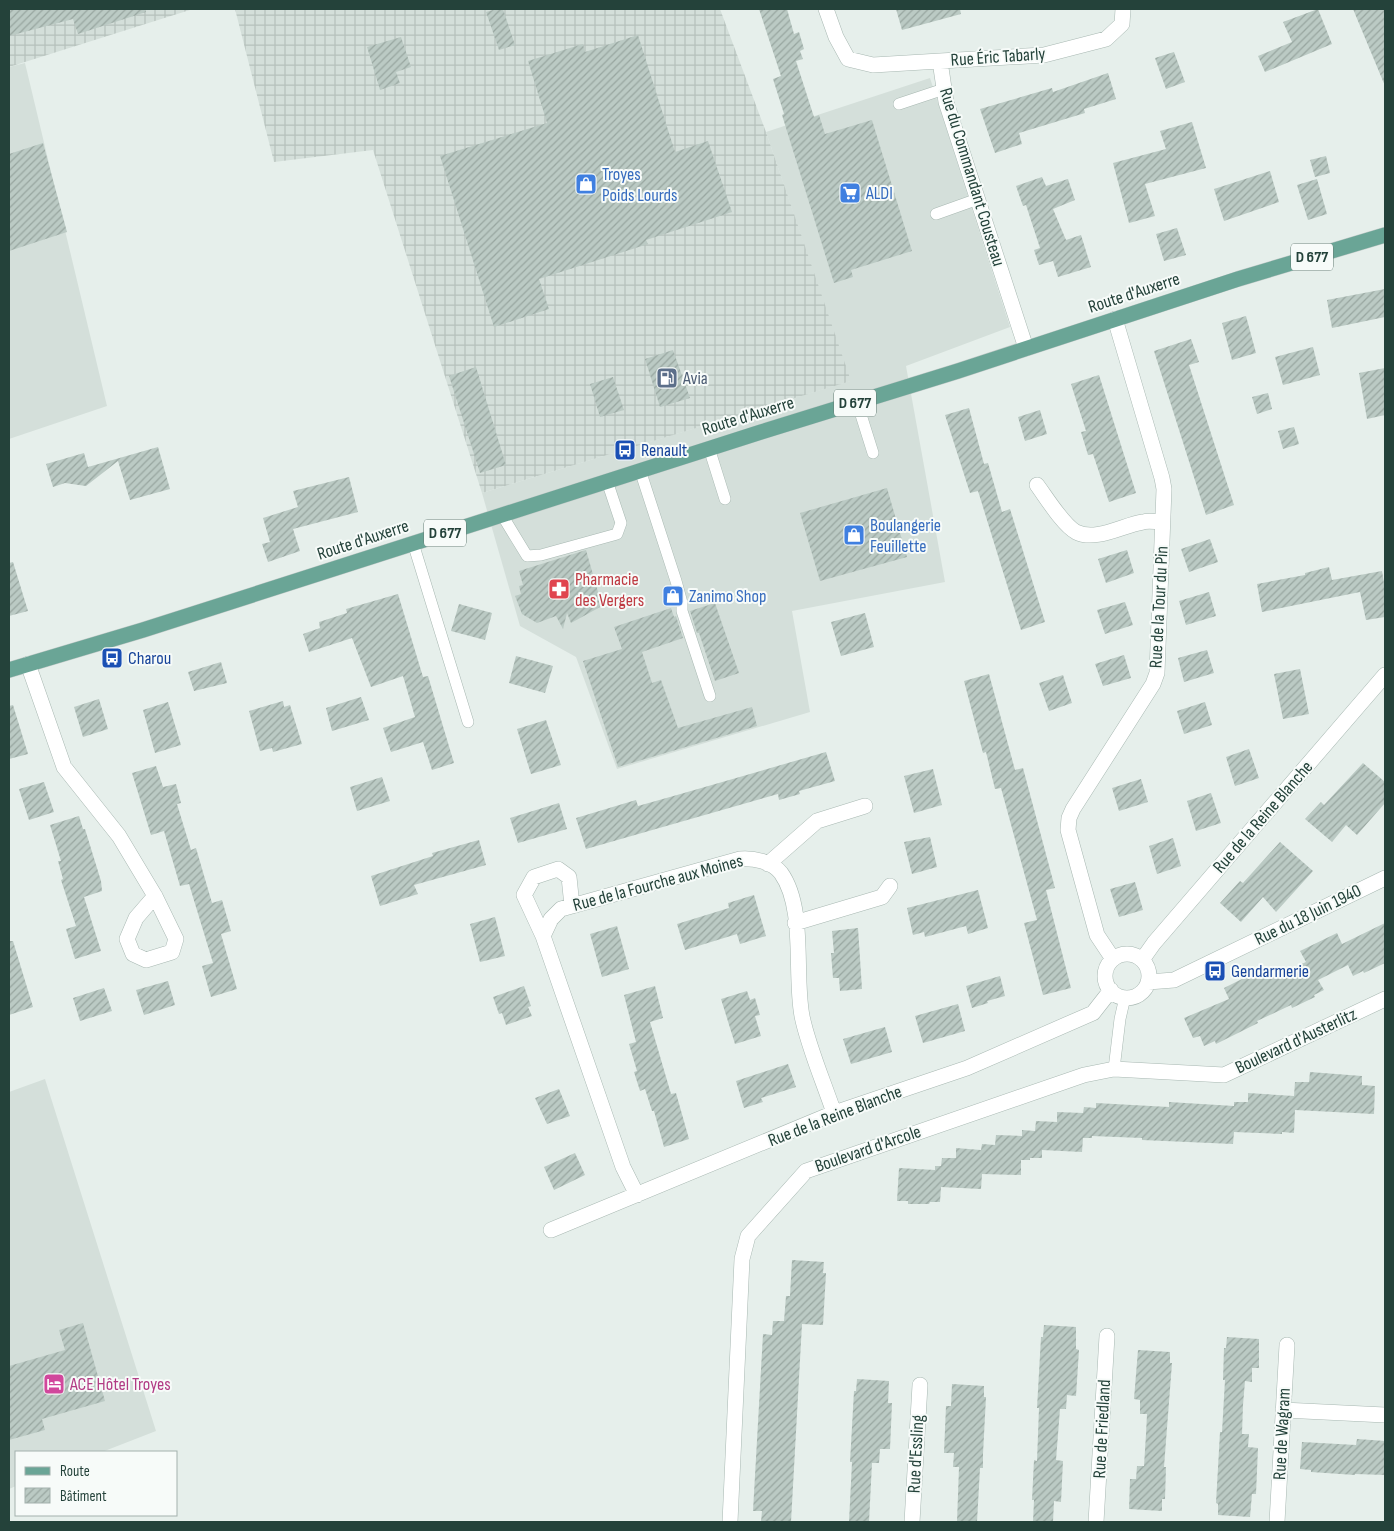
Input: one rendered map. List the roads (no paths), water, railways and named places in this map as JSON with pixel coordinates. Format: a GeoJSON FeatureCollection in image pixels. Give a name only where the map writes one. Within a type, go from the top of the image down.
{"type":"FeatureCollection","features":[{"type":"Feature","properties":{"kind":"main road","name":"Route d'Auxerre"},"geometry":{"type":"LineString","coordinates":[[9,670],[142,630],[1115,320],[1238,279],[1385,235]]}},
{"type":"Feature","properties":{"kind":"street"},"geometry":{"type":"LineString","coordinates":[[826,9],[836,38],[848,59],[873,65],[940,61]]}},
{"type":"Feature","properties":{"kind":"street","name":"Rue Éric Tabarly"},"geometry":{"type":"LineString","coordinates":[[940,61],[1044,55],[1106,39],[1122,24],[1123,9]]}},
{"type":"Feature","properties":{"kind":"street","name":"Rue du Commandant Cousteau"},"geometry":{"type":"LineString","coordinates":[[940,61],[946,102],[1026,348]]}},
{"type":"Feature","properties":{"kind":"street","name":"Rue de la Tour du Pin"},"geometry":{"type":"LineString","coordinates":[[1113,959],[1097,935],[1068,830],[1069,818],[1153,684],[1157,674],[1164,489],[1115,320]]}},
{"type":"Feature","properties":{"kind":"street"},"geometry":{"type":"LineString","coordinates":[[1037,484],[1069,525],[1075,531],[1085,535],[1099,534],[1145,521],[1162,522]]}},
{"type":"Feature","properties":{"kind":"street"},"geometry":{"type":"LineString","coordinates":[[28,664],[64,766],[119,836],[155,896]]}},
{"type":"Feature","properties":{"kind":"street","name":"Rue de la Reine Blanche"},"geometry":{"type":"LineString","coordinates":[[1142,960],[1154,943],[1385,675]]}},
{"type":"Feature","properties":{"kind":"street"},"geometry":{"type":"LineString","coordinates":[[768,864],[817,821],[865,806]]}},
{"type":"Feature","properties":{"kind":"street","name":"Rue de la Fourche aux Moines"},"geometry":{"type":"LineString","coordinates":[[543,936],[551,920],[561,909],[740,859],[754,858],[768,864],[781,872],[794,907],[802,1015],[834,1114]]}},
{"type":"Feature","properties":{"kind":"street"},"geometry":{"type":"LineString","coordinates":[[572,906],[569,877],[558,869],[534,877],[524,895],[543,936],[623,1167],[637,1195]]}},
{"type":"Feature","properties":{"kind":"street","name":"Rue du 18 Juin 1940"},"geometry":{"type":"LineString","coordinates":[[1148,982],[1174,980],[1385,878]]}},
{"type":"Feature","properties":{"kind":"street"},"geometry":{"type":"LineString","coordinates":[[796,923],[882,897],[890,886]]}},
{"type":"Feature","properties":{"kind":"street"},"geometry":{"type":"LineString","coordinates":[[1124,954],[1137,956],[1142,960],[1148,969],[1148,982],[1144,989],[1139,994],[1124,997],[1114,994],[1107,984],[1106,971],[1113,959],[1124,954]]}},
{"type":"Feature","properties":{"kind":"street","name":"Rue de la Reine Blanche"},"geometry":{"type":"LineString","coordinates":[[551,1230],[834,1114],[967,1068],[1092,1013],[1111,990]]}},
{"type":"Feature","properties":{"kind":"street","name":"Boulevard d'Austerlitz"},"geometry":{"type":"LineString","coordinates":[[1114,1069],[1224,1074],[1385,999]]}},
{"type":"Feature","properties":{"kind":"street","name":"Boulevard d'Arcole"},"geometry":{"type":"LineString","coordinates":[[730,1522],[742,1259],[748,1236],[806,1171],[1084,1075],[1114,1069]]}},
{"type":"Feature","properties":{"kind":"street","name":"Rue de Friedland"},"geometry":{"type":"LineString","coordinates":[[1096,1522],[1107,1336]]}},
{"type":"Feature","properties":{"kind":"street","name":"Rue de Wagram"},"geometry":{"type":"LineString","coordinates":[[1278,1522],[1287,1345]]}},
{"type":"Feature","properties":{"kind":"street","name":"Rue d'Essling"},"geometry":{"type":"LineString","coordinates":[[912,1522],[920,1385]]}},
{"type":"Feature","properties":{"kind":"street"},"geometry":{"type":"LineString","coordinates":[[1283,1410],[1385,1415]]}},
{"type":"Feature","properties":{"kind":"lane"},"geometry":{"type":"LineString","coordinates":[[899,104],[944,89]]}},
{"type":"Feature","properties":{"kind":"lane"},"geometry":{"type":"LineString","coordinates":[[936,214],[978,199]]}},
{"type":"Feature","properties":{"kind":"lane"},"geometry":{"type":"LineString","coordinates":[[857,402],[873,453]]}},
{"type":"Feature","properties":{"kind":"lane"},"geometry":{"type":"LineString","coordinates":[[709,448],[724,499]]}},
{"type":"Feature","properties":{"kind":"lane"},"geometry":{"type":"LineString","coordinates":[[640,470],[676,581],[682,611],[710,696]]}},
{"type":"Feature","properties":{"kind":"lane"},"geometry":{"type":"LineString","coordinates":[[502,515],[527,556],[617,534],[621,523],[607,481]]}},
{"type":"Feature","properties":{"kind":"lane"},"geometry":{"type":"LineString","coordinates":[[413,543],[468,722]]}},
{"type":"Feature","properties":{"kind":"lane"},"geometry":{"type":"LineString","coordinates":[[1114,1069],[1124,997]]}},
{"type":"Feature","properties":{"kind":"place","name":"Troyes Poids Lourds"},"geometry":{"type":"Point","coordinates":[586,184]}},
{"type":"Feature","properties":{"kind":"place","name":"ALDI"},"geometry":{"type":"Point","coordinates":[850,193]}},
{"type":"Feature","properties":{"kind":"place","name":"Avia"},"geometry":{"type":"Point","coordinates":[667,378]}},
{"type":"Feature","properties":{"kind":"place","name":"Renault"},"geometry":{"type":"Point","coordinates":[625,450]}},
{"type":"Feature","properties":{"kind":"place","name":"Boulangerie Feuillette"},"geometry":{"type":"Point","coordinates":[854,535]}},
{"type":"Feature","properties":{"kind":"place","name":"Pharmacie des Vergers"},"geometry":{"type":"Point","coordinates":[559,589]}},
{"type":"Feature","properties":{"kind":"place","name":"Zanimo Shop"},"geometry":{"type":"Point","coordinates":[673,596]}},
{"type":"Feature","properties":{"kind":"place","name":"Charou"},"geometry":{"type":"Point","coordinates":[112,658]}},
{"type":"Feature","properties":{"kind":"place","name":"Gendarmerie"},"geometry":{"type":"Point","coordinates":[1215,971]}},
{"type":"Feature","properties":{"kind":"place","name":"ACE Hôtel Troyes"},"geometry":{"type":"Point","coordinates":[54,1384]}}]}
